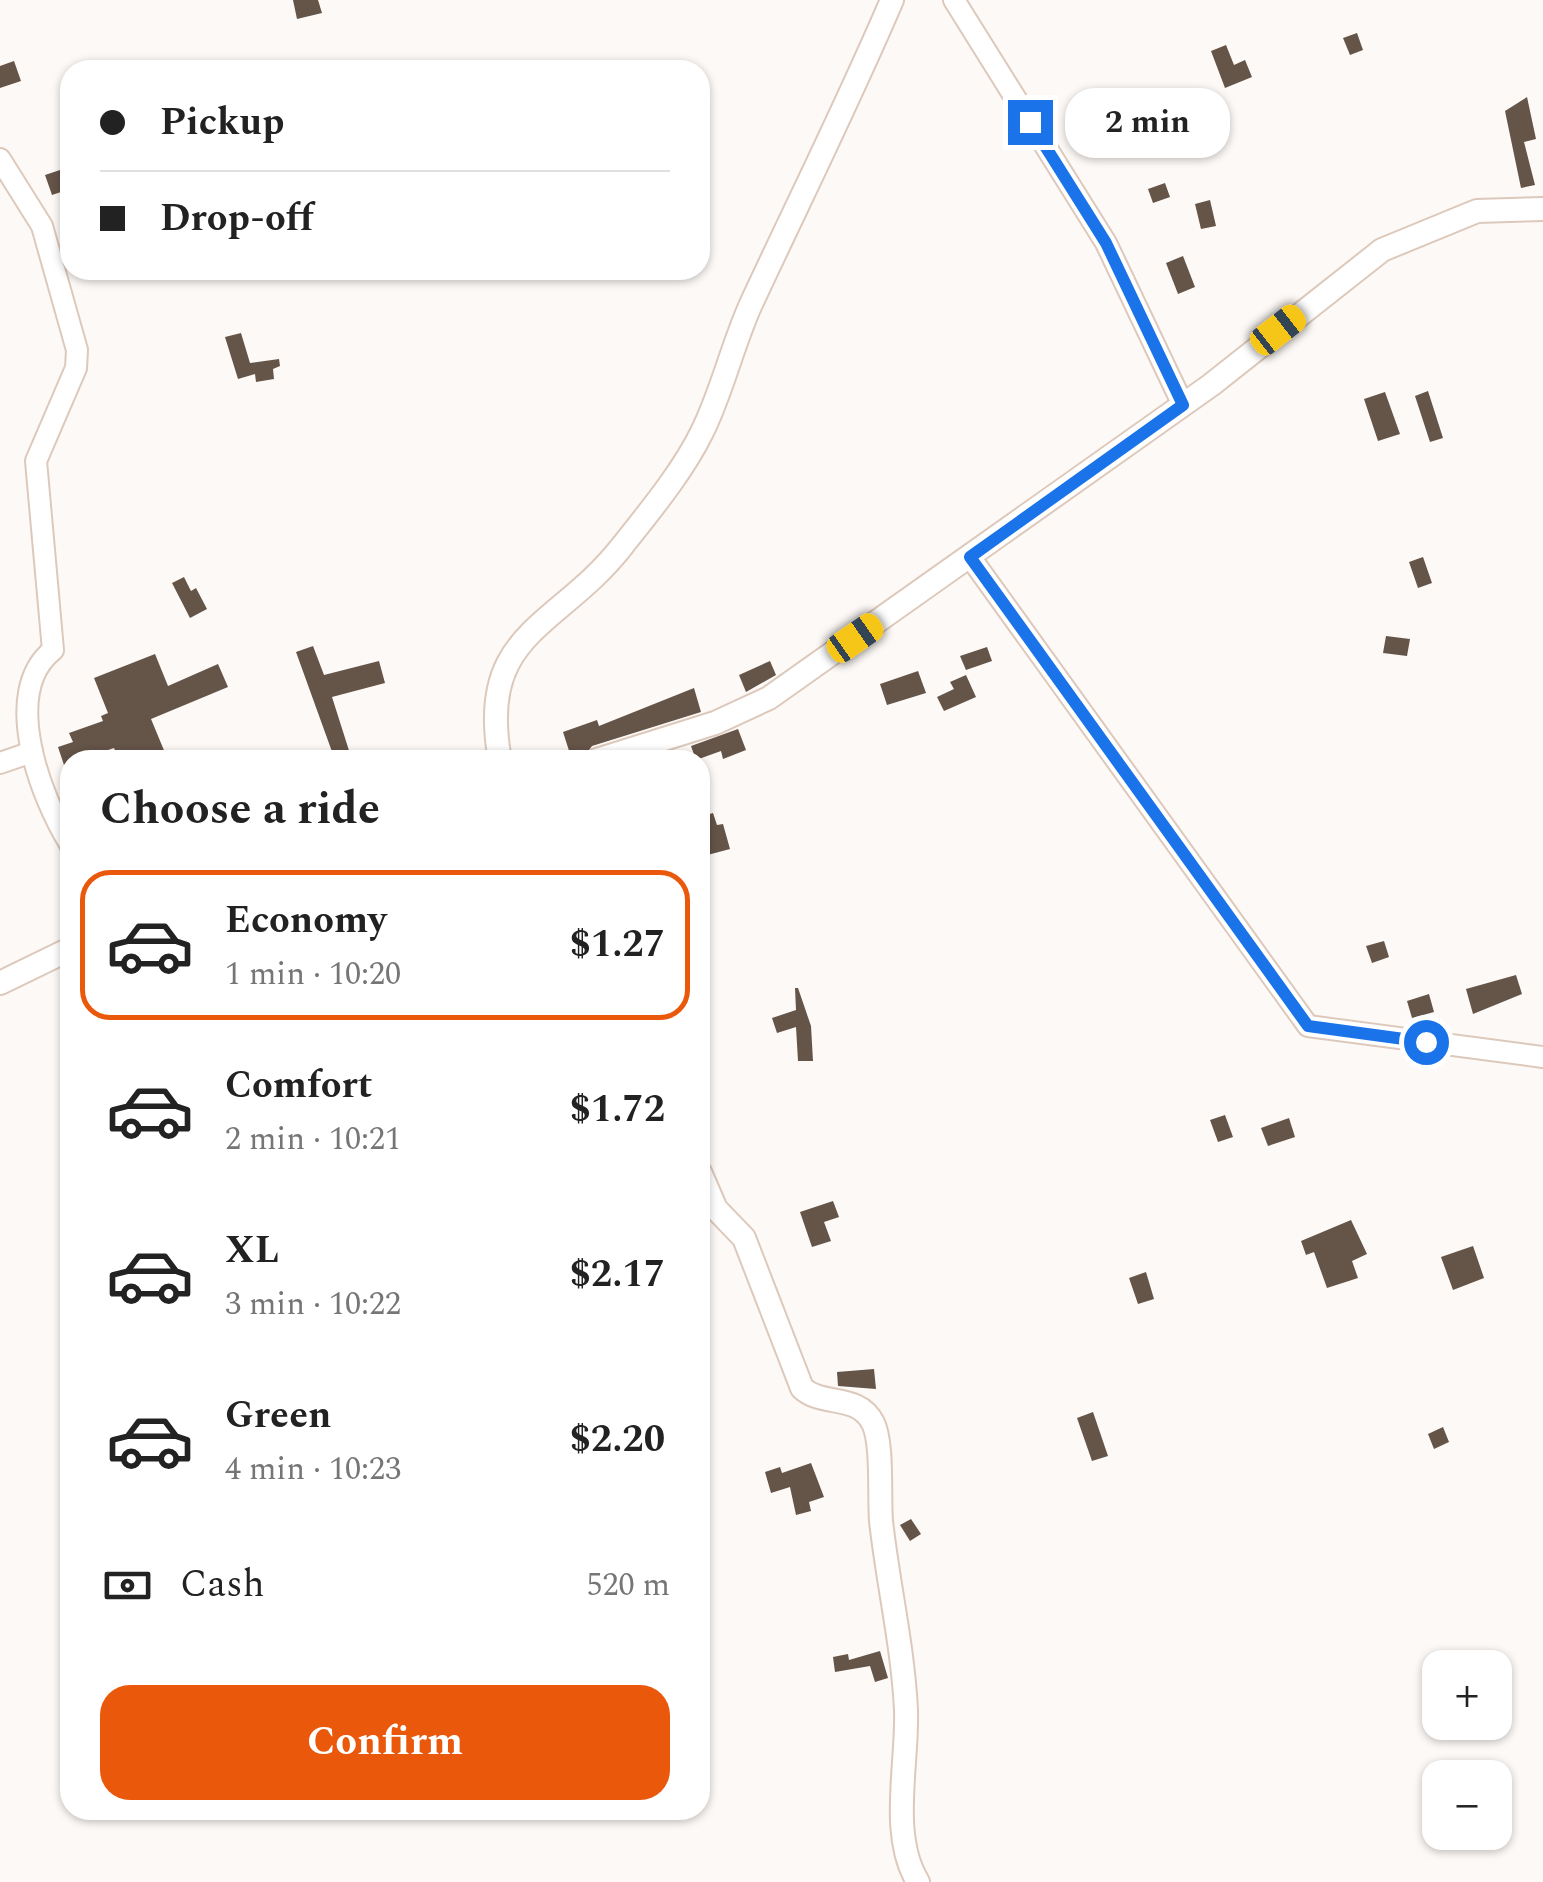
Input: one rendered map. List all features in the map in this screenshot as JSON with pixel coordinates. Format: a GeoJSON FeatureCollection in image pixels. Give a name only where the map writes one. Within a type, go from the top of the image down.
{"type":"FeatureCollection","features":[{"type":"Feature","properties":{"kind":"street"},"geometry":{"type":"LineString","coordinates":[[498,750],[492,718],[498,685],[514,649],[621,548],[701,434],[750,308],[832,140],[892,0]]}},
{"type":"Feature","properties":{"kind":"street"},"geometry":{"type":"LineString","coordinates":[[954,0],[1106,243],[1183,405]]}},
{"type":"Feature","properties":{"kind":"street"},"geometry":{"type":"LineString","coordinates":[[0,158],[42,226],[76,350],[76,368],[36,461],[53,650],[37,669],[27,719],[46,800],[60,826]]}},
{"type":"Feature","properties":{"kind":"street"},"geometry":{"type":"LineString","coordinates":[[630,750],[715,723],[769,698],[1183,405],[1382,250],[1477,212],[1543,209]]}},
{"type":"Feature","properties":{"kind":"street"},"geometry":{"type":"LineString","coordinates":[[970,557],[1308,1026],[1543,1057]]}},
{"type":"Feature","properties":{"kind":"street"},"geometry":{"type":"LineString","coordinates":[[0,762],[32,752]]}},
{"type":"Feature","properties":{"kind":"street"},"geometry":{"type":"LineString","coordinates":[[0,983],[60,954]]}},
{"type":"Feature","properties":{"kind":"street"},"geometry":{"type":"LineString","coordinates":[[710,1195],[716,1209],[744,1238],[802,1388],[813,1399],[844,1401],[864,1410],[874,1425],[906,1708],[904,1856],[918,1882]]}},
{"type":"Feature","properties":{"kind":"building"},"geometry":{"type":"Polygon","coordinates":[[[293,0],[318,0],[322,13],[297,19],[293,0]]]}},
{"type":"Feature","properties":{"kind":"building"},"geometry":{"type":"Polygon","coordinates":[[[1357,33],[1363,50],[1350,55],[1343,38],[1357,33]]]}},
{"type":"Feature","properties":{"kind":"building"},"geometry":{"type":"Polygon","coordinates":[[[1226,45],[1234,65],[1245,60],[1252,77],[1225,88],[1211,51],[1226,45]]]}},
{"type":"Feature","properties":{"kind":"building"},"geometry":{"type":"Polygon","coordinates":[[[14,61],[21,81],[0,88],[0,66],[14,61]]]}},
{"type":"Feature","properties":{"kind":"building"},"geometry":{"type":"Polygon","coordinates":[[[1527,97],[1536,139],[1524,142],[1535,185],[1521,188],[1505,111],[1527,97]]]}},
{"type":"Feature","properties":{"kind":"building"},"geometry":{"type":"Polygon","coordinates":[[[60,170],[60,192],[52,195],[45,175],[60,170]]]}},
{"type":"Feature","properties":{"kind":"building"},"geometry":{"type":"Polygon","coordinates":[[[1165,183],[1170,197],[1153,203],[1148,189],[1165,183]]]}},
{"type":"Feature","properties":{"kind":"building"},"geometry":{"type":"Polygon","coordinates":[[[1210,200],[1216,226],[1201,229],[1195,204],[1210,200]]]}},
{"type":"Feature","properties":{"kind":"building"},"geometry":{"type":"Polygon","coordinates":[[[1183,256],[1195,287],[1178,294],[1166,263],[1183,256]]]}},
{"type":"Feature","properties":{"kind":"building"},"geometry":{"type":"Polygon","coordinates":[[[241,333],[250,363],[279,359],[280,366],[273,369],[274,379],[256,382],[255,374],[238,379],[225,337],[241,333]]]}},
{"type":"Feature","properties":{"kind":"building"},"geometry":{"type":"Polygon","coordinates":[[[1428,391],[1443,438],[1430,442],[1415,396],[1428,391]]]}},
{"type":"Feature","properties":{"kind":"building"},"geometry":{"type":"Polygon","coordinates":[[[1385,392],[1400,434],[1378,441],[1364,399],[1385,392]]]}},
{"type":"Feature","properties":{"kind":"building"},"geometry":{"type":"Polygon","coordinates":[[[1423,557],[1432,583],[1418,588],[1409,562],[1423,557]]]}},
{"type":"Feature","properties":{"kind":"building"},"geometry":{"type":"Polygon","coordinates":[[[184,577],[191,591],[196,588],[207,609],[190,618],[172,583],[184,577]]]}},
{"type":"Feature","properties":{"kind":"building"},"geometry":{"type":"Polygon","coordinates":[[[1386,636],[1410,639],[1407,656],[1383,653],[1386,636]]]}},
{"type":"Feature","properties":{"kind":"building"},"geometry":{"type":"Polygon","coordinates":[[[313,646],[324,675],[379,661],[385,683],[332,697],[349,750],[331,750],[296,652],[313,646]]]}},
{"type":"Feature","properties":{"kind":"building"},"geometry":{"type":"Polygon","coordinates":[[[987,647],[992,661],[966,670],[960,656],[987,647]]]}},
{"type":"Feature","properties":{"kind":"building"},"geometry":{"type":"Polygon","coordinates":[[[155,654],[168,686],[218,664],[228,687],[151,719],[164,750],[114,748],[60,753],[58,747],[73,742],[69,733],[103,721],[101,716],[108,713],[94,678],[155,654]]]}},
{"type":"Feature","properties":{"kind":"building"},"geometry":{"type":"Polygon","coordinates":[[[770,661],[776,675],[746,692],[739,675],[770,661]]]}},
{"type":"Feature","properties":{"kind":"building"},"geometry":{"type":"Polygon","coordinates":[[[918,671],[926,693],[887,705],[880,684],[918,671]]]}},
{"type":"Feature","properties":{"kind":"building"},"geometry":{"type":"Polygon","coordinates":[[[966,675],[976,697],[944,711],[937,697],[954,689],[950,682],[966,675]]]}},
{"type":"Feature","properties":{"kind":"building"},"geometry":{"type":"Polygon","coordinates":[[[694,688],[701,712],[589,750],[569,750],[563,732],[597,720],[599,726],[694,688]]]}},
{"type":"Feature","properties":{"kind":"building"},"geometry":{"type":"Polygon","coordinates":[[[738,729],[746,750],[723,759],[721,751],[710,755],[710,750],[692,750],[691,746],[738,729]]]}},
{"type":"Feature","properties":{"kind":"building"},"geometry":{"type":"Polygon","coordinates":[[[713,813],[717,825],[723,824],[730,849],[710,854],[713,813]]]}},
{"type":"Feature","properties":{"kind":"building"},"geometry":{"type":"Polygon","coordinates":[[[1384,941],[1389,957],[1372,963],[1366,946],[1384,941]]]}},
{"type":"Feature","properties":{"kind":"building"},"geometry":{"type":"Polygon","coordinates":[[[1516,975],[1522,994],[1473,1014],[1466,989],[1516,975]]]}},
{"type":"Feature","properties":{"kind":"building"},"geometry":{"type":"Polygon","coordinates":[[[795,988],[811,1026],[813,1061],[798,1061],[796,1027],[777,1033],[772,1018],[796,1010],[795,988]]]}},
{"type":"Feature","properties":{"kind":"building"},"geometry":{"type":"Polygon","coordinates":[[[1429,994],[1434,1012],[1412,1018],[1407,1001],[1429,994]]]}},
{"type":"Feature","properties":{"kind":"building"},"geometry":{"type":"Polygon","coordinates":[[[1225,1115],[1233,1137],[1218,1142],[1210,1120],[1225,1115]]]}},
{"type":"Feature","properties":{"kind":"building"},"geometry":{"type":"Polygon","coordinates":[[[1289,1118],[1295,1137],[1268,1146],[1261,1128],[1289,1118]]]}},
{"type":"Feature","properties":{"kind":"building"},"geometry":{"type":"Polygon","coordinates":[[[833,1201],[839,1217],[824,1222],[831,1241],[812,1247],[800,1212],[833,1201]]]}},
{"type":"Feature","properties":{"kind":"building"},"geometry":{"type":"Polygon","coordinates":[[[1351,1220],[1367,1254],[1352,1261],[1358,1278],[1327,1288],[1314,1252],[1306,1255],[1301,1241],[1351,1220]]]}},
{"type":"Feature","properties":{"kind":"building"},"geometry":{"type":"Polygon","coordinates":[[[1473,1246],[1484,1278],[1453,1290],[1441,1257],[1473,1246]]]}},
{"type":"Feature","properties":{"kind":"building"},"geometry":{"type":"Polygon","coordinates":[[[1146,1272],[1154,1299],[1138,1304],[1129,1278],[1146,1272]]]}},
{"type":"Feature","properties":{"kind":"building"},"geometry":{"type":"Polygon","coordinates":[[[874,1369],[876,1389],[838,1386],[837,1372],[874,1369]]]}},
{"type":"Feature","properties":{"kind":"building"},"geometry":{"type":"Polygon","coordinates":[[[1093,1412],[1108,1456],[1092,1461],[1077,1418],[1093,1412]]]}},
{"type":"Feature","properties":{"kind":"building"},"geometry":{"type":"Polygon","coordinates":[[[1443,1427],[1449,1442],[1434,1449],[1428,1434],[1443,1427]]]}},
{"type":"Feature","properties":{"kind":"building"},"geometry":{"type":"Polygon","coordinates":[[[811,1463],[824,1497],[809,1502],[811,1511],[796,1515],[790,1487],[771,1493],[765,1472],[780,1467],[782,1473],[811,1463]]]}},
{"type":"Feature","properties":{"kind":"building"},"geometry":{"type":"Polygon","coordinates":[[[911,1519],[921,1534],[910,1541],[900,1525],[911,1519]]]}},
{"type":"Feature","properties":{"kind":"building"},"geometry":{"type":"Polygon","coordinates":[[[880,1651],[888,1678],[875,1682],[870,1666],[835,1672],[833,1657],[848,1654],[849,1660],[880,1651]]]}},
{"type":"Feature","properties":{"kind":"route"},"geometry":{"type":"LineString","coordinates":[[1030,122],[1106,243],[1183,405],[970,557],[1308,1026],[1426,1042]]}}]}
